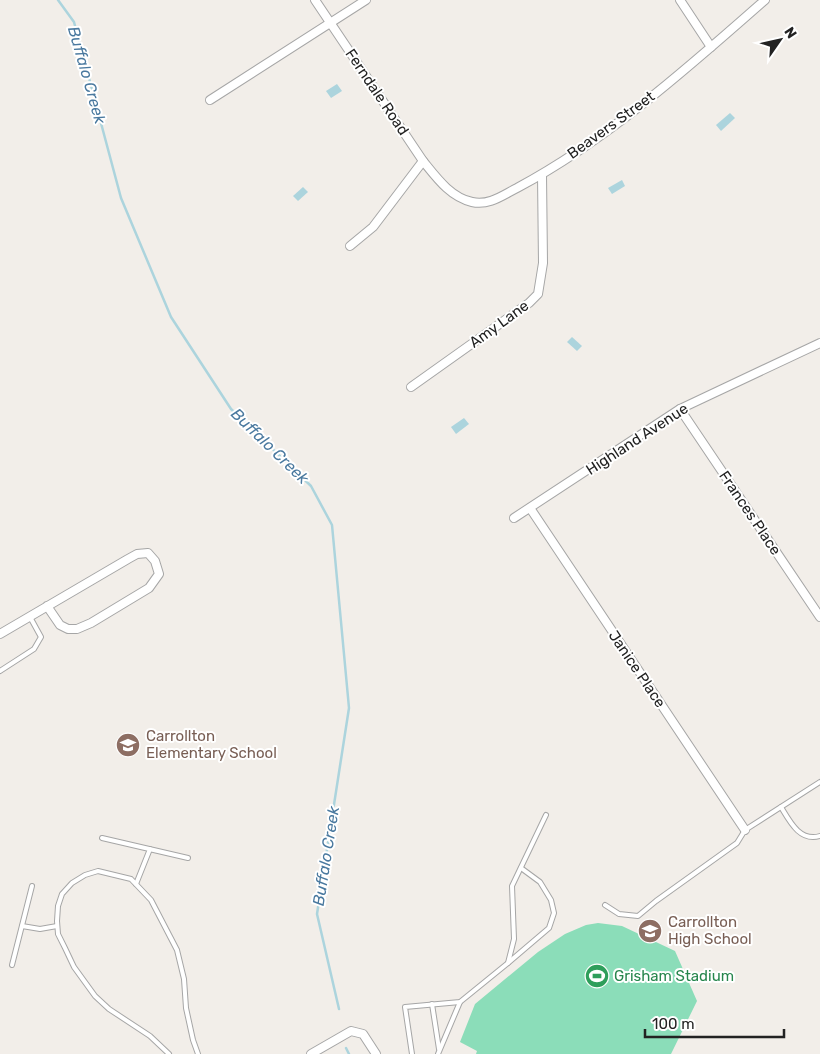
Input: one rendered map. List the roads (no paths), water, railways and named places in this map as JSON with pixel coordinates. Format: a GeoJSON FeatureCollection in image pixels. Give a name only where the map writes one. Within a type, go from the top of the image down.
{"type":"FeatureCollection","features":[{"type":"Feature","properties":{"kind":"street","name":"Ferndale Road"},"geometry":{"type":"LineString","coordinates":[[315,0],[423,161],[440,183]]}},
{"type":"Feature","properties":{"kind":"street"},"geometry":{"type":"LineString","coordinates":[[210,100],[366,0]]}},
{"type":"Feature","properties":{"kind":"street"},"geometry":{"type":"LineString","coordinates":[[680,0],[711,47]]}},
{"type":"Feature","properties":{"kind":"street","name":"Beavers Street"},"geometry":{"type":"LineString","coordinates":[[440,183],[457,195],[472,202],[489,202],[542,175],[616,124],[711,47],[765,0]]}},
{"type":"Feature","properties":{"kind":"street"},"geometry":{"type":"LineString","coordinates":[[350,246],[373,227],[423,161]]}},
{"type":"Feature","properties":{"kind":"street","name":"Amy Lane"},"geometry":{"type":"LineString","coordinates":[[411,388],[530,303],[538,294],[543,263],[542,175]]}},
{"type":"Feature","properties":{"kind":"street","name":"Highland Avenue"},"geometry":{"type":"LineString","coordinates":[[514,518],[680,409],[820,343]]}},
{"type":"Feature","properties":{"kind":"street","name":"Frances Place"},"geometry":{"type":"LineString","coordinates":[[680,409],[820,617]]}},
{"type":"Feature","properties":{"kind":"street","name":"Janice Place"},"geometry":{"type":"LineString","coordinates":[[530,508],[745,830]]}},
{"type":"Feature","properties":{"kind":"street"},"geometry":{"type":"LineString","coordinates":[[0,634],[137,554],[148,553],[155,561],[159,574],[149,588],[77,629],[68,629],[60,624],[48,606]]}},
{"type":"Feature","properties":{"kind":"street"},"geometry":{"type":"LineString","coordinates":[[312,1054],[351,1031],[363,1034],[376,1054]]}},
{"type":"Feature","properties":{"kind":"lane"},"geometry":{"type":"LineString","coordinates":[[0,670],[34,649],[41,637],[30,616]]}},
{"type":"Feature","properties":{"kind":"lane"},"geometry":{"type":"LineString","coordinates":[[605,905],[619,914],[638,916],[656,900],[737,843],[745,830],[820,782]]}},
{"type":"Feature","properties":{"kind":"lane"},"geometry":{"type":"LineString","coordinates":[[781,807],[793,828],[801,834],[814,838],[820,836]]}},
{"type":"Feature","properties":{"kind":"lane"},"geometry":{"type":"LineString","coordinates":[[508,963],[514,938],[512,886],[546,815]]}},
{"type":"Feature","properties":{"kind":"lane"},"geometry":{"type":"LineString","coordinates":[[102,838],[188,858]]}},
{"type":"Feature","properties":{"kind":"lane"},"geometry":{"type":"LineString","coordinates":[[136,884],[150,849]]}},
{"type":"Feature","properties":{"kind":"lane"},"geometry":{"type":"LineString","coordinates":[[439,1052],[460,1002],[549,928],[554,913],[551,900],[540,882],[521,868]]}},
{"type":"Feature","properties":{"kind":"lane"},"geometry":{"type":"LineString","coordinates":[[169,1054],[150,1036],[109,1009],[95,996],[74,967],[58,934],[58,906],[62,894],[85,875],[98,871],[131,879],[151,900],[177,950],[184,979],[186,1008],[198,1054]]}},
{"type":"Feature","properties":{"kind":"lane"},"geometry":{"type":"LineString","coordinates":[[12,965],[32,886]]}},
{"type":"Feature","properties":{"kind":"lane"},"geometry":{"type":"LineString","coordinates":[[22,926],[40,929],[57,926]]}},
{"type":"Feature","properties":{"kind":"lane"},"geometry":{"type":"LineString","coordinates":[[412,1054],[405,1007],[460,1002]]}},
{"type":"Feature","properties":{"kind":"lane"},"geometry":{"type":"LineString","coordinates":[[432,1004],[439,1052]]}},
{"type":"Feature","properties":{"kind":"water"},"geometry":{"type":"Polygon","coordinates":[[[337,84],[342,91],[331,98],[326,91],[337,84]]]}},
{"type":"Feature","properties":{"kind":"water"},"geometry":{"type":"Polygon","coordinates":[[[730,113],[735,118],[721,131],[716,125],[730,113]]]}},
{"type":"Feature","properties":{"kind":"water"},"geometry":{"type":"Polygon","coordinates":[[[622,180],[625,186],[612,194],[608,188],[622,180]]]}},
{"type":"Feature","properties":{"kind":"water"},"geometry":{"type":"Polygon","coordinates":[[[303,187],[308,192],[298,201],[293,196],[303,187]]]}},
{"type":"Feature","properties":{"kind":"water"},"geometry":{"type":"Polygon","coordinates":[[[572,337],[582,346],[577,351],[567,342],[572,337]]]}},
{"type":"Feature","properties":{"kind":"water"},"geometry":{"type":"Polygon","coordinates":[[[464,418],[469,424],[456,434],[451,427],[464,418]]]}},
{"type":"Feature","properties":{"kind":"waterway","name":"Buffalo Creek"},"geometry":{"type":"LineString","coordinates":[[58,0],[74,22],[121,198],[171,317],[231,409],[311,486],[332,525],[349,708],[317,914],[339,1009]]}},
{"type":"Feature","properties":{"kind":"waterway","name":"Buffalo Creek"},"geometry":{"type":"LineString","coordinates":[[346,1048],[349,1054]]}},
{"type":"Feature","properties":{"kind":"place","name":"Carrollton Elementary School"},"geometry":{"type":"Point","coordinates":[128,745]}},
{"type":"Feature","properties":{"kind":"place","name":"Carrollton High School"},"geometry":{"type":"Point","coordinates":[650,931]}},
{"type":"Feature","properties":{"kind":"place","name":"Grisham Stadium"},"geometry":{"type":"Point","coordinates":[597,976]}}]}
